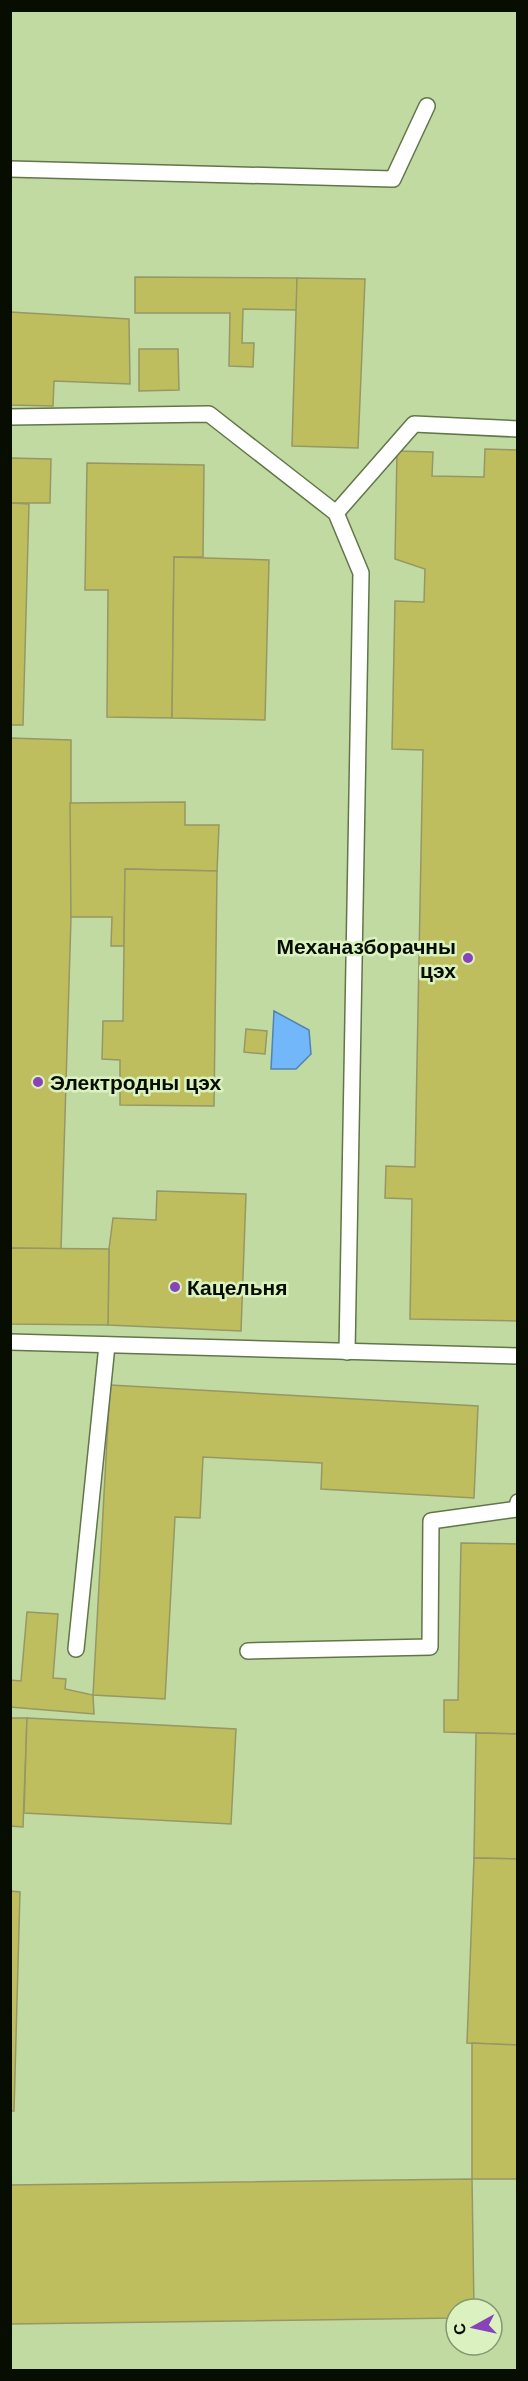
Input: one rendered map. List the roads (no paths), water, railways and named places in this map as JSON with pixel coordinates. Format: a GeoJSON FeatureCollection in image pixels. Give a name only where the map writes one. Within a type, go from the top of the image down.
{"type":"FeatureCollection","features":[{"type":"Feature","properties":{"kind":"lane"},"geometry":{"type":"LineString","coordinates":[[10,169],[393,179],[426,106]]}},
{"type":"Feature","properties":{"kind":"lane"},"geometry":{"type":"LineString","coordinates":[[10,417],[209,414],[336,513],[361,573],[347,1352]]}},
{"type":"Feature","properties":{"kind":"lane"},"geometry":{"type":"LineString","coordinates":[[336,513],[414,424],[518,429]]}},
{"type":"Feature","properties":{"kind":"lane"},"geometry":{"type":"LineString","coordinates":[[10,1342],[518,1356]]}},
{"type":"Feature","properties":{"kind":"lane"},"geometry":{"type":"LineString","coordinates":[[76,1649],[106,1345]]}},
{"type":"Feature","properties":{"kind":"lane"},"geometry":{"type":"LineString","coordinates":[[248,1650],[430,1647],[431,1521],[517,1509],[518,1502]]}},
{"type":"Feature","properties":{"kind":"water"},"geometry":{"type":"Polygon","coordinates":[[[274,1011],[309,1030],[311,1054],[296,1069],[271,1069],[274,1011]]]}},
{"type":"Feature","properties":{"kind":"place","name":"Механазборачны цэх"},"geometry":{"type":"Point","coordinates":[468,958]}},
{"type":"Feature","properties":{"kind":"place","name":"Электродны цэх"},"geometry":{"type":"Point","coordinates":[38,1082]}},
{"type":"Feature","properties":{"kind":"place","name":"Кацельня"},"geometry":{"type":"Point","coordinates":[175,1287]}}]}
